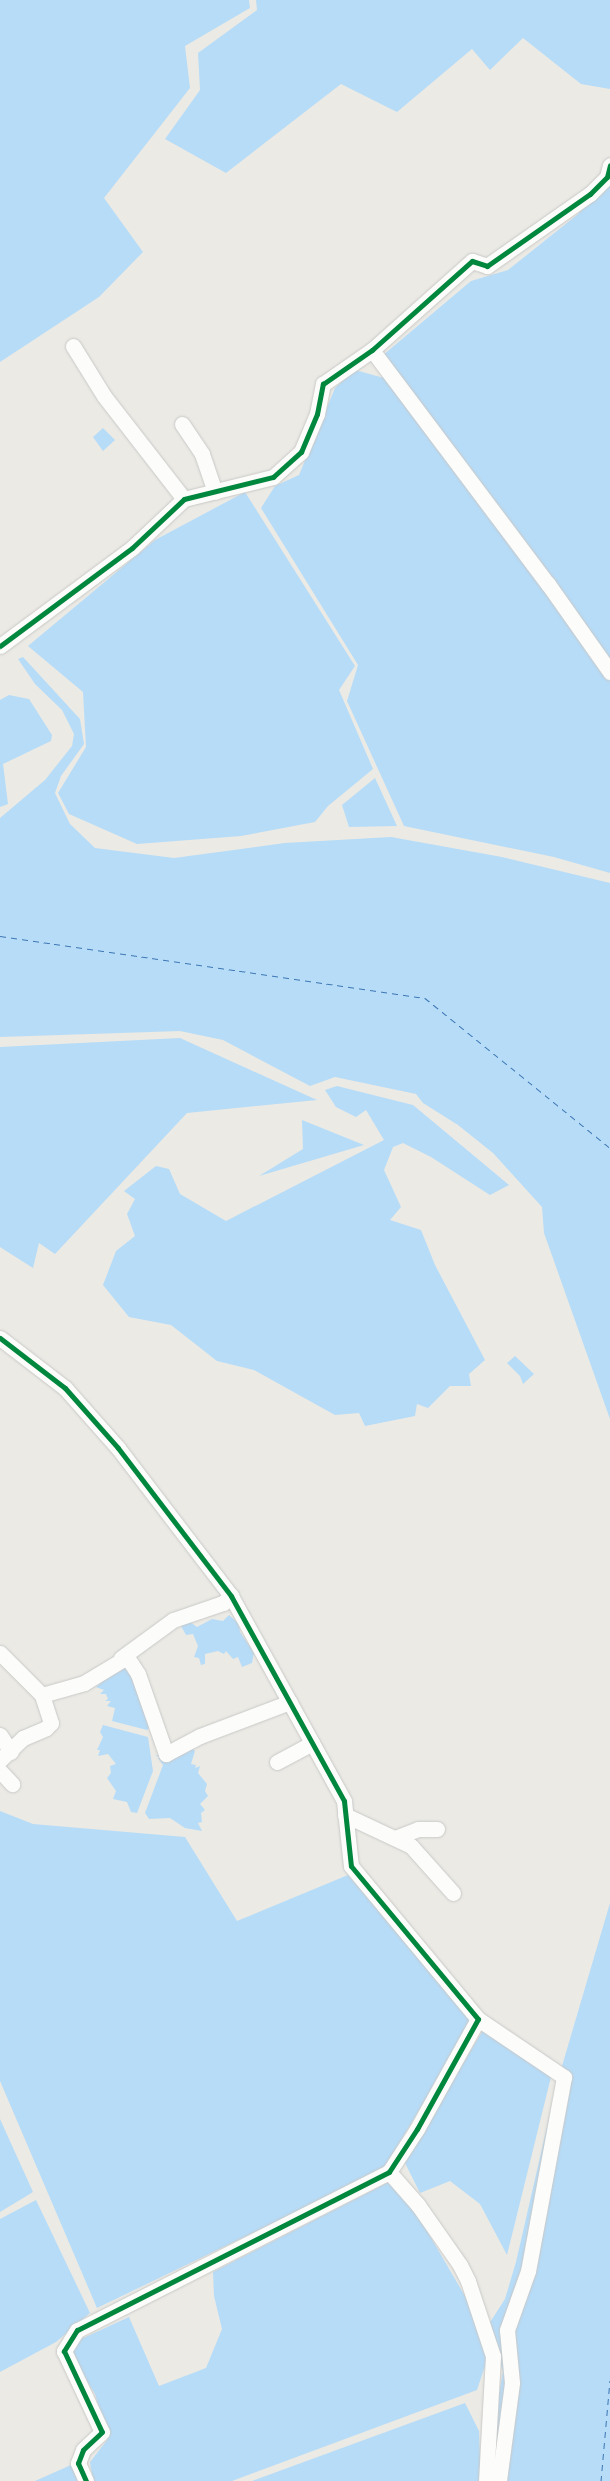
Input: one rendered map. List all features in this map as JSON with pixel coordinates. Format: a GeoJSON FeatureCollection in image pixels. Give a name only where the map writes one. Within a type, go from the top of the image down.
{"type":"FeatureCollection","features":[{"type":"Feature","properties":{"kind":"street"},"geometry":{"type":"LineString","coordinates":[[0,646],[132,548],[181,502],[273,477],[301,452],[317,414],[323,384],[372,350],[472,261],[487,266],[590,194],[607,177],[610,165]]}},
{"type":"Feature","properties":{"kind":"street"},"geometry":{"type":"LineString","coordinates":[[72,346],[104,396],[181,502]]}},
{"type":"Feature","properties":{"kind":"street"},"geometry":{"type":"LineString","coordinates":[[372,350],[548,584],[610,672]]}},
{"type":"Feature","properties":{"kind":"street"},"geometry":{"type":"LineString","coordinates":[[95,396],[153,465],[181,502]]}},
{"type":"Feature","properties":{"kind":"street"},"geometry":{"type":"LineString","coordinates":[[182,424],[202,454],[215,492]]}},
{"type":"Feature","properties":{"kind":"street"},"geometry":{"type":"LineString","coordinates":[[0,1338],[65,1388],[118,1448],[231,1596],[344,1801],[350,1866],[478,2019],[564,2077],[528,2270],[507,2330],[512,2383],[499,2481]]}},
{"type":"Feature","properties":{"kind":"street"},"geometry":{"type":"LineString","coordinates":[[42,1695],[84,1682],[173,1620],[223,1603],[231,1596]]}},
{"type":"Feature","properties":{"kind":"street"},"geometry":{"type":"LineString","coordinates":[[0,1654],[42,1695],[51,1722],[46,1728],[23,1738],[5,1756]]}},
{"type":"Feature","properties":{"kind":"street"},"geometry":{"type":"LineString","coordinates":[[121,1658],[127,1657],[132,1662],[166,1754],[200,1736],[290,1702]]}},
{"type":"Feature","properties":{"kind":"street"},"geometry":{"type":"LineString","coordinates":[[0,1735],[5,1756]]}},
{"type":"Feature","properties":{"kind":"street"},"geometry":{"type":"LineString","coordinates":[[277,1762],[312,1743]]}},
{"type":"Feature","properties":{"kind":"street"},"geometry":{"type":"LineString","coordinates":[[0,1771],[12,1784]]}},
{"type":"Feature","properties":{"kind":"street"},"geometry":{"type":"LineString","coordinates":[[345,1815],[395,1838],[425,1858],[453,1893]]}},
{"type":"Feature","properties":{"kind":"street"},"geometry":{"type":"LineString","coordinates":[[395,1838],[418,1829],[437,1829]]}},
{"type":"Feature","properties":{"kind":"street"},"geometry":{"type":"LineString","coordinates":[[86,2481],[78,2463],[82,2450],[102,2432],[64,2351],[77,2330],[389,2172],[478,2019]]}},
{"type":"Feature","properties":{"kind":"street"},"geometry":{"type":"LineString","coordinates":[[389,2172],[418,2205],[460,2265],[468,2281],[493,2356],[486,2481]]}},
{"type":"Feature","properties":{"kind":"water"},"geometry":{"type":"Polygon","coordinates":[[[0,0],[249,0],[250,8],[185,46],[190,88],[104,198],[143,252],[99,297],[0,362],[0,0]]]}},
{"type":"Feature","properties":{"kind":"water"},"geometry":{"type":"Polygon","coordinates":[[[256,0],[610,0],[610,89],[581,84],[523,38],[490,70],[472,49],[397,112],[341,84],[226,173],[165,139],[200,90],[198,53],[257,10],[256,0]]]}},
{"type":"Feature","properties":{"kind":"water"},"geometry":{"type":"Polygon","coordinates":[[[610,181],[610,665],[382,356],[471,281],[508,270],[577,215],[610,181]]]}},
{"type":"Feature","properties":{"kind":"water"},"geometry":{"type":"Polygon","coordinates":[[[355,370],[384,378],[526,559],[610,681],[610,873],[554,857],[404,826],[347,701],[358,665],[261,508],[275,486],[299,475],[335,388],[355,370]]]}},
{"type":"Feature","properties":{"kind":"water"},"geometry":{"type":"Polygon","coordinates":[[[103,428],[115,440],[103,451],[93,437],[103,428]]]}},
{"type":"Feature","properties":{"kind":"water"},"geometry":{"type":"Polygon","coordinates":[[[245,492],[355,666],[339,690],[373,769],[328,806],[315,822],[241,836],[137,844],[69,814],[58,793],[86,747],[83,692],[28,646],[155,540],[245,492]]]}},
{"type":"Feature","properties":{"kind":"water"},"geometry":{"type":"Polygon","coordinates":[[[23,657],[80,719],[84,744],[61,776],[55,793],[70,824],[95,848],[174,858],[285,843],[391,837],[502,857],[610,883],[610,1419],[544,1233],[542,1207],[493,1153],[458,1125],[423,1103],[416,1094],[335,1077],[310,1086],[223,1040],[180,1031],[0,1037],[0,818],[45,780],[72,746],[74,734],[62,710],[35,684],[18,659],[23,657]]]}},
{"type":"Feature","properties":{"kind":"water"},"geometry":{"type":"Polygon","coordinates":[[[9,695],[29,699],[52,735],[51,741],[3,764],[8,804],[0,807],[0,700],[9,695]]]}},
{"type":"Feature","properties":{"kind":"water"},"geometry":{"type":"Polygon","coordinates":[[[375,778],[397,826],[349,827],[342,805],[375,778]]]}},
{"type":"Feature","properties":{"kind":"water"},"geometry":{"type":"Polygon","coordinates":[[[180,1038],[317,1100],[187,1113],[55,1254],[39,1243],[33,1268],[0,1247],[0,1047],[180,1038]]]}},
{"type":"Feature","properties":{"kind":"water"},"geometry":{"type":"Polygon","coordinates":[[[337,1086],[413,1105],[509,1185],[490,1195],[431,1157],[403,1143],[393,1147],[384,1170],[401,1207],[390,1220],[421,1230],[435,1265],[485,1360],[469,1374],[471,1386],[450,1386],[428,1408],[417,1404],[415,1416],[365,1426],[359,1413],[335,1415],[254,1370],[217,1361],[171,1325],[129,1317],[103,1285],[116,1251],[135,1236],[127,1214],[135,1199],[124,1191],[156,1166],[169,1169],[180,1194],[226,1221],[384,1140],[366,1110],[356,1117],[336,1107],[325,1090],[337,1086]]]}},
{"type":"Feature","properties":{"kind":"water"},"geometry":{"type":"Polygon","coordinates":[[[302,1120],[364,1145],[259,1176],[303,1149],[302,1120]]]}},
{"type":"Feature","properties":{"kind":"water"},"geometry":{"type":"Polygon","coordinates":[[[515,1356],[534,1374],[523,1384],[520,1376],[507,1363],[515,1356]]]}},
{"type":"Feature","properties":{"kind":"water"},"geometry":{"type":"Polygon","coordinates":[[[229,1615],[239,1624],[240,1632],[254,1653],[252,1663],[242,1667],[238,1657],[233,1659],[226,1651],[224,1654],[218,1651],[205,1654],[205,1664],[201,1665],[199,1658],[194,1657],[198,1646],[193,1634],[186,1635],[180,1624],[190,1622],[197,1627],[212,1619],[223,1621],[229,1615]]]}},
{"type":"Feature","properties":{"kind":"water"},"geometry":{"type":"Polygon","coordinates":[[[124,1663],[131,1668],[155,1723],[147,1730],[112,1721],[115,1708],[107,1706],[111,1701],[105,1701],[108,1699],[106,1694],[100,1694],[104,1690],[96,1687],[124,1663]]]}},
{"type":"Feature","properties":{"kind":"water"},"geometry":{"type":"Polygon","coordinates":[[[103,1725],[148,1737],[153,1771],[137,1813],[131,1812],[127,1802],[113,1799],[116,1791],[107,1778],[111,1773],[110,1766],[116,1764],[108,1754],[98,1756],[100,1750],[97,1750],[103,1737],[100,1732],[103,1725]]]}},
{"type":"Feature","properties":{"kind":"water"},"geometry":{"type":"Polygon","coordinates":[[[190,1746],[195,1751],[191,1764],[196,1765],[195,1768],[200,1766],[198,1773],[207,1784],[205,1791],[208,1796],[200,1804],[205,1810],[201,1813],[202,1822],[198,1823],[202,1831],[185,1828],[170,1818],[149,1819],[145,1813],[163,1765],[158,1758],[164,1757],[155,1756],[190,1746]]]}},
{"type":"Feature","properties":{"kind":"water"},"geometry":{"type":"Polygon","coordinates":[[[0,1811],[33,1824],[185,1837],[237,1921],[348,1875],[472,2022],[383,2170],[97,2308],[0,2081],[0,1811]]]}},
{"type":"Feature","properties":{"kind":"water"},"geometry":{"type":"Polygon","coordinates":[[[610,1903],[610,2481],[491,2481],[490,2446],[503,2371],[487,2327],[505,2299],[516,2262],[557,2083],[610,1903]]]}},
{"type":"Feature","properties":{"kind":"water"},"geometry":{"type":"Polygon","coordinates":[[[485,2027],[552,2073],[507,2255],[480,2204],[450,2181],[420,2193],[404,2161],[485,2027]]]}},
{"type":"Feature","properties":{"kind":"water"},"geometry":{"type":"Polygon","coordinates":[[[0,2119],[33,2192],[0,2212],[0,2119]]]}},
{"type":"Feature","properties":{"kind":"water"},"geometry":{"type":"Polygon","coordinates":[[[391,2181],[416,2212],[469,2303],[487,2360],[477,2390],[232,2481],[93,2481],[90,2462],[108,2439],[95,2394],[78,2367],[71,2349],[79,2340],[129,2317],[159,2386],[206,2368],[222,2329],[214,2296],[213,2272],[391,2181]]]}},
{"type":"Feature","properties":{"kind":"water"},"geometry":{"type":"Polygon","coordinates":[[[36,2200],[90,2313],[56,2342],[0,2372],[0,2219],[36,2200]]]}},
{"type":"Feature","properties":{"kind":"water"},"geometry":{"type":"Polygon","coordinates":[[[465,2403],[479,2431],[481,2481],[252,2481],[465,2403]]]}},
{"type":"Feature","properties":{"kind":"water"},"geometry":{"type":"Polygon","coordinates":[[[71,2465],[78,2481],[35,2481],[71,2465]]]}},
{"type":"Feature","properties":{"kind":"ferry route"},"geometry":{"type":"LineString","coordinates":[[0,936],[425,998],[610,1148]]}},
{"type":"Feature","properties":{"kind":"ferry route"},"geometry":{"type":"LineString","coordinates":[[601,2481],[610,2380]]}},
{"type":"Feature","properties":{"kind":"cycle path"},"geometry":{"type":"LineString","coordinates":[[0,646],[132,548],[184,499],[273,477],[301,452],[317,414],[323,384],[372,350],[472,261],[487,266],[590,194],[607,177],[610,165]]}},
{"type":"Feature","properties":{"kind":"cycle path"},"geometry":{"type":"LineString","coordinates":[[0,1338],[65,1388],[118,1448],[231,1596],[344,1801],[351,1866],[478,2019],[417,2129],[389,2172],[77,2330],[64,2351],[102,2432],[83,2450],[78,2463],[86,2481]]}}]}
